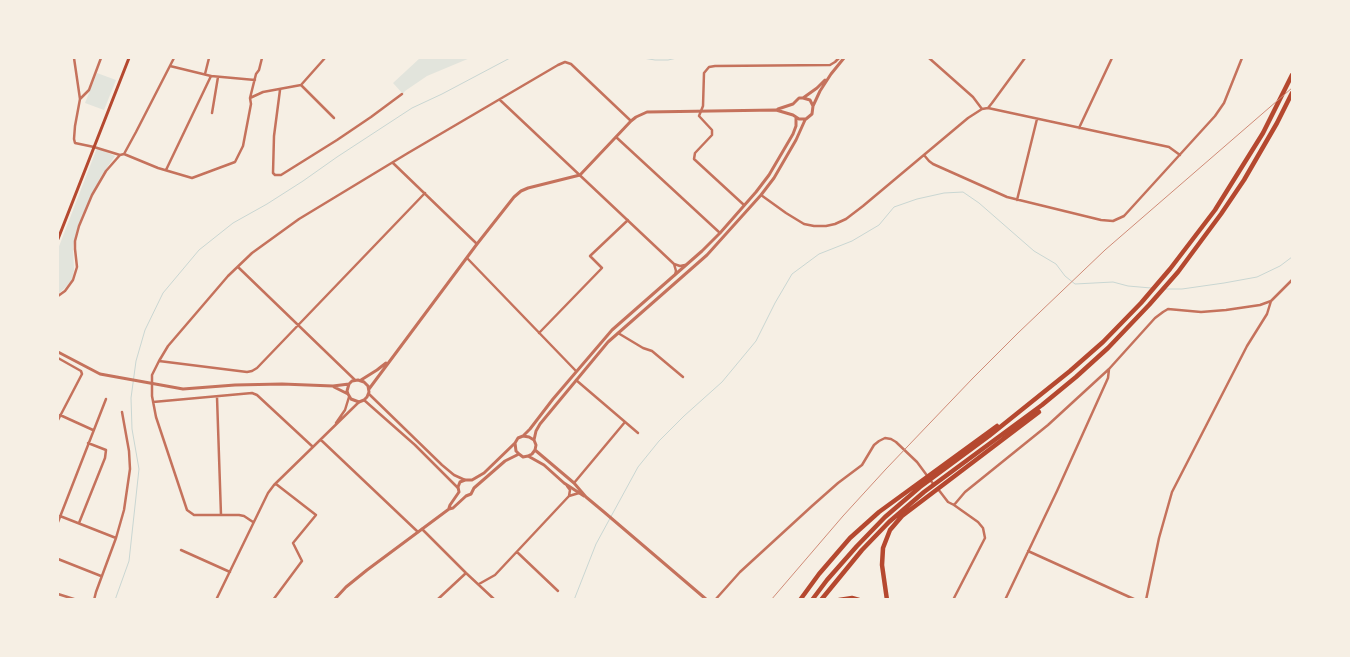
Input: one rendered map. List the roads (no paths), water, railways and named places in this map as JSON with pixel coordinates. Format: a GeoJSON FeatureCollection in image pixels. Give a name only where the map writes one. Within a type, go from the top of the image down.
{"type":"FeatureCollection","features":[{"type":"Feature","properties":{"kind":"highway"},"geometry":{"type":"LineString","coordinates":[[812,600],[827,580],[885,517],[920,487],[1070,371],[1103,342],[1141,303],[1199,233],[1263,133],[1292,75]]}},
{"type":"Feature","properties":{"kind":"highway"},"geometry":{"type":"LineString","coordinates":[[887,600],[882,566],[883,548],[890,530],[902,516],[1044,408],[1108,348],[1149,305],[1178,272],[1244,180],[1292,93]]}},
{"type":"Feature","properties":{"kind":"highway"},"geometry":{"type":"LineString","coordinates":[[821,600],[862,550],[889,522],[924,492],[1042,405],[1076,377]]}},
{"type":"Feature","properties":{"kind":"highway"},"geometry":{"type":"LineString","coordinates":[[800,600],[819,574],[850,538],[879,512],[1037,398]]}},
{"type":"Feature","properties":{"kind":"highway"},"geometry":{"type":"LineString","coordinates":[[839,600],[852,598],[859,600]]}},
{"type":"Feature","properties":{"kind":"main road"},"geometry":{"type":"LineString","coordinates":[[58,239],[129,58]]}},
{"type":"Feature","properties":{"kind":"street"},"geometry":{"type":"LineString","coordinates":[[74,58],[80,99],[75,143],[124,154],[192,178],[235,162],[243,146],[252,104],[250,98],[262,58]]}},
{"type":"Feature","properties":{"kind":"street"},"geometry":{"type":"LineString","coordinates":[[80,99],[89,90],[101,58]]}},
{"type":"Feature","properties":{"kind":"street"},"geometry":{"type":"LineString","coordinates":[[124,154],[174,58]]}},
{"type":"Feature","properties":{"kind":"street"},"geometry":{"type":"LineString","coordinates":[[205,74],[210,58]]}},
{"type":"Feature","properties":{"kind":"street"},"geometry":{"type":"LineString","coordinates":[[250,98],[262,92],[302,85],[325,58]]}},
{"type":"Feature","properties":{"kind":"street"},"geometry":{"type":"LineString","coordinates":[[744,205],[694,159],[694,153],[712,134],[712,130],[699,116],[703,106],[704,72],[709,67],[715,66],[830,65],[839,58]]}},
{"type":"Feature","properties":{"kind":"street"},"geometry":{"type":"LineString","coordinates":[[776,110],[792,104],[817,88],[844,58]]}},
{"type":"Feature","properties":{"kind":"street"},"geometry":{"type":"LineString","coordinates":[[929,58],[973,97],[982,109]]}},
{"type":"Feature","properties":{"kind":"street"},"geometry":{"type":"LineString","coordinates":[[988,108],[1025,58]]}},
{"type":"Feature","properties":{"kind":"street"},"geometry":{"type":"LineString","coordinates":[[1079,128],[1112,58]]}},
{"type":"Feature","properties":{"kind":"street"},"geometry":{"type":"LineString","coordinates":[[924,154],[933,164],[1007,197],[1101,220],[1114,221],[1124,216],[1219,111],[1232,85],[1242,58]]}},
{"type":"Feature","properties":{"kind":"street"},"geometry":{"type":"LineString","coordinates":[[253,522],[244,516],[221,514],[194,515],[187,510],[153,402],[152,375],[158,361],[168,346],[228,276],[284,229],[558,65],[566,62],[571,64],[631,121]]}},
{"type":"Feature","properties":{"kind":"street"},"geometry":{"type":"LineString","coordinates":[[170,66],[218,77],[255,80]]}},
{"type":"Feature","properties":{"kind":"street"},"geometry":{"type":"LineString","coordinates":[[515,443],[516,451],[523,457],[532,454],[536,445],[534,440],[536,431],[540,424],[608,342],[707,255],[761,195],[774,178],[806,119],[812,114],[813,106],[820,91],[831,74]]}},
{"type":"Feature","properties":{"kind":"street"},"geometry":{"type":"LineString","coordinates":[[166,170],[212,76]]}},
{"type":"Feature","properties":{"kind":"street"},"geometry":{"type":"LineString","coordinates":[[212,114],[218,77]]}},
{"type":"Feature","properties":{"kind":"street"},"geometry":{"type":"LineString","coordinates":[[302,85],[334,118]]}},
{"type":"Feature","properties":{"kind":"street"},"geometry":{"type":"LineString","coordinates":[[280,90],[274,136],[273,173],[275,175],[281,175],[300,164],[402,94]]}},
{"type":"Feature","properties":{"kind":"street"},"geometry":{"type":"LineString","coordinates":[[803,98],[810,100],[813,106]]}},
{"type":"Feature","properties":{"kind":"street"},"geometry":{"type":"LineString","coordinates":[[500,100],[674,264],[676,271],[674,276]]}},
{"type":"Feature","properties":{"kind":"street"},"geometry":{"type":"LineString","coordinates":[[449,509],[459,490],[460,482],[478,477],[484,473],[518,438],[523,436],[612,330],[702,251],[744,205],[769,175],[793,134],[796,126],[795,116],[791,107],[792,104]]}},
{"type":"Feature","properties":{"kind":"street"},"geometry":{"type":"LineString","coordinates":[[761,195],[804,224],[826,226],[835,224],[846,219],[863,206],[968,118],[982,109],[988,108],[1169,147],[1180,155]]}},
{"type":"Feature","properties":{"kind":"street"},"geometry":{"type":"LineString","coordinates":[[216,600],[268,493],[334,426],[359,402],[364,400],[369,389],[390,359],[477,244],[521,191],[580,174],[631,121],[647,112],[776,110],[802,120],[806,119]]}},
{"type":"Feature","properties":{"kind":"street"},"geometry":{"type":"LineString","coordinates":[[1017,200],[1037,119]]}},
{"type":"Feature","properties":{"kind":"street"},"geometry":{"type":"LineString","coordinates":[[616,137],[720,233]]}},
{"type":"Feature","properties":{"kind":"street"},"geometry":{"type":"LineString","coordinates":[[58,296],[65,291],[73,280],[77,267],[74,249],[80,226],[92,195],[106,171],[120,154]]}},
{"type":"Feature","properties":{"kind":"street"},"geometry":{"type":"LineString","coordinates":[[393,163],[477,244]]}},
{"type":"Feature","properties":{"kind":"street"},"geometry":{"type":"LineString","coordinates":[[158,361],[247,372],[252,371],[425,194]]}},
{"type":"Feature","properties":{"kind":"street"},"geometry":{"type":"LineString","coordinates":[[539,333],[602,268],[590,256],[628,220]]}},
{"type":"Feature","properties":{"kind":"street"},"geometry":{"type":"LineString","coordinates":[[467,258],[576,371]]}},
{"type":"Feature","properties":{"kind":"street"},"geometry":{"type":"LineString","coordinates":[[674,264],[683,266],[688,264]]}},
{"type":"Feature","properties":{"kind":"street"},"geometry":{"type":"LineString","coordinates":[[238,267],[355,380]]}},
{"type":"Feature","properties":{"kind":"street"},"geometry":{"type":"LineString","coordinates":[[954,506],[973,484],[1048,425],[1109,369],[1155,318],[1163,312],[1168,309],[1201,312],[1260,305],[1271,301],[1292,280]]}},
{"type":"Feature","properties":{"kind":"street"},"geometry":{"type":"LineString","coordinates":[[1146,600],[1159,538],[1172,492],[1247,346],[1267,314],[1271,301]]}},
{"type":"Feature","properties":{"kind":"street"},"geometry":{"type":"LineString","coordinates":[[618,332],[643,348],[652,351],[683,377]]}},
{"type":"Feature","properties":{"kind":"street"},"geometry":{"type":"LineString","coordinates":[[58,352],[90,370],[112,377],[183,389],[235,385],[333,386],[350,384]]}},
{"type":"Feature","properties":{"kind":"street"},"geometry":{"type":"LineString","coordinates":[[58,358],[81,371],[82,374],[59,416],[93,430]]}},
{"type":"Feature","properties":{"kind":"street"},"geometry":{"type":"LineString","coordinates":[[334,426],[345,410],[350,384],[355,380],[361,380],[377,370],[390,359]]}},
{"type":"Feature","properties":{"kind":"street"},"geometry":{"type":"LineString","coordinates":[[1005,600],[1108,378],[1109,369]]}},
{"type":"Feature","properties":{"kind":"street"},"geometry":{"type":"LineString","coordinates":[[361,380],[369,389]]}},
{"type":"Feature","properties":{"kind":"street"},"geometry":{"type":"LineString","coordinates":[[576,380],[638,433]]}},
{"type":"Feature","properties":{"kind":"street"},"geometry":{"type":"LineString","coordinates":[[333,386],[353,401],[359,402]]}},
{"type":"Feature","properties":{"kind":"street"},"geometry":{"type":"LineString","coordinates":[[153,402],[252,393],[257,395],[313,447]]}},
{"type":"Feature","properties":{"kind":"street"},"geometry":{"type":"LineString","coordinates":[[368,394],[442,465],[454,475],[473,484],[474,488]]}},
{"type":"Feature","properties":{"kind":"street"},"geometry":{"type":"LineString","coordinates":[[217,396],[221,514]]}},
{"type":"Feature","properties":{"kind":"street"},"geometry":{"type":"LineString","coordinates":[[58,522],[106,399]]}},
{"type":"Feature","properties":{"kind":"street"},"geometry":{"type":"LineString","coordinates":[[364,400],[466,496]]}},
{"type":"Feature","properties":{"kind":"street"},"geometry":{"type":"LineString","coordinates":[[94,600],[124,510],[130,470],[129,451],[122,412]]}},
{"type":"Feature","properties":{"kind":"street"},"geometry":{"type":"LineString","coordinates":[[574,483],[625,422]]}},
{"type":"Feature","properties":{"kind":"street"},"geometry":{"type":"LineString","coordinates":[[523,436],[534,440]]}},
{"type":"Feature","properties":{"kind":"street"},"geometry":{"type":"LineString","coordinates":[[715,600],[740,572],[838,483],[862,465],[874,445],[885,438],[896,442],[913,458],[943,496],[984,528],[985,538],[953,600]]}},
{"type":"Feature","properties":{"kind":"street"},"geometry":{"type":"LineString","coordinates":[[321,440],[418,532]]}},
{"type":"Feature","properties":{"kind":"street"},"geometry":{"type":"LineString","coordinates":[[79,523],[105,458],[106,450],[88,443]]}},
{"type":"Feature","properties":{"kind":"street"},"geometry":{"type":"LineString","coordinates":[[535,450],[574,483],[586,497],[707,600]]}},
{"type":"Feature","properties":{"kind":"street"},"geometry":{"type":"LineString","coordinates":[[334,600],[346,587],[367,570],[449,509],[454,508],[505,461],[519,454]]}},
{"type":"Feature","properties":{"kind":"street"},"geometry":{"type":"LineString","coordinates":[[528,456],[544,465],[564,483],[586,497]]}},
{"type":"Feature","properties":{"kind":"street"},"geometry":{"type":"LineString","coordinates":[[564,483],[570,490],[569,496]]}},
{"type":"Feature","properties":{"kind":"street"},"geometry":{"type":"LineString","coordinates":[[273,600],[302,561],[292,543],[316,515],[276,484]]}},
{"type":"Feature","properties":{"kind":"street"},"geometry":{"type":"LineString","coordinates":[[479,584],[495,575],[569,496],[578,493]]}},
{"type":"Feature","properties":{"kind":"street"},"geometry":{"type":"LineString","coordinates":[[60,516],[116,538]]}},
{"type":"Feature","properties":{"kind":"street"},"geometry":{"type":"LineString","coordinates":[[422,529],[495,600]]}},
{"type":"Feature","properties":{"kind":"street"},"geometry":{"type":"LineString","coordinates":[[181,550],[230,572]]}},
{"type":"Feature","properties":{"kind":"street"},"geometry":{"type":"LineString","coordinates":[[1028,551],[1136,600]]}},
{"type":"Feature","properties":{"kind":"street"},"geometry":{"type":"LineString","coordinates":[[517,552],[558,591]]}},
{"type":"Feature","properties":{"kind":"street"},"geometry":{"type":"LineString","coordinates":[[58,559],[101,576]]}},
{"type":"Feature","properties":{"kind":"street"},"geometry":{"type":"LineString","coordinates":[[437,600],[466,572]]}},
{"type":"Feature","properties":{"kind":"street"},"geometry":{"type":"LineString","coordinates":[[58,594],[77,600]]}},
{"type":"Feature","properties":{"kind":"waterway"},"geometry":{"type":"LineString","coordinates":[[115,600],[129,561],[139,469],[132,429],[131,398],[136,361],[145,330],[163,293],[199,250],[233,223],[303,181],[412,108],[510,58]]}},
{"type":"Feature","properties":{"kind":"waterway"},"geometry":{"type":"LineString","coordinates":[[643,58],[655,60],[677,58]]}},
{"type":"Feature","properties":{"kind":"waterway"},"geometry":{"type":"LineString","coordinates":[[574,600],[596,544],[638,467],[659,441],[722,382],[756,341],[792,274],[819,254],[852,241],[879,225],[894,207],[917,199],[944,193],[963,192],[979,203],[1034,251],[1056,264],[1065,276],[1075,284],[1113,282],[1128,286],[1151,288]]}},
{"type":"Feature","properties":{"kind":"waterway"},"geometry":{"type":"LineString","coordinates":[[1165,289],[1182,289],[1257,277],[1280,266],[1292,257]]}},
{"type":"Feature","properties":{"kind":"railway"},"geometry":{"type":"LineString","coordinates":[[771,600],[886,469],[1018,333],[1105,250],[1292,88]]}}]}
